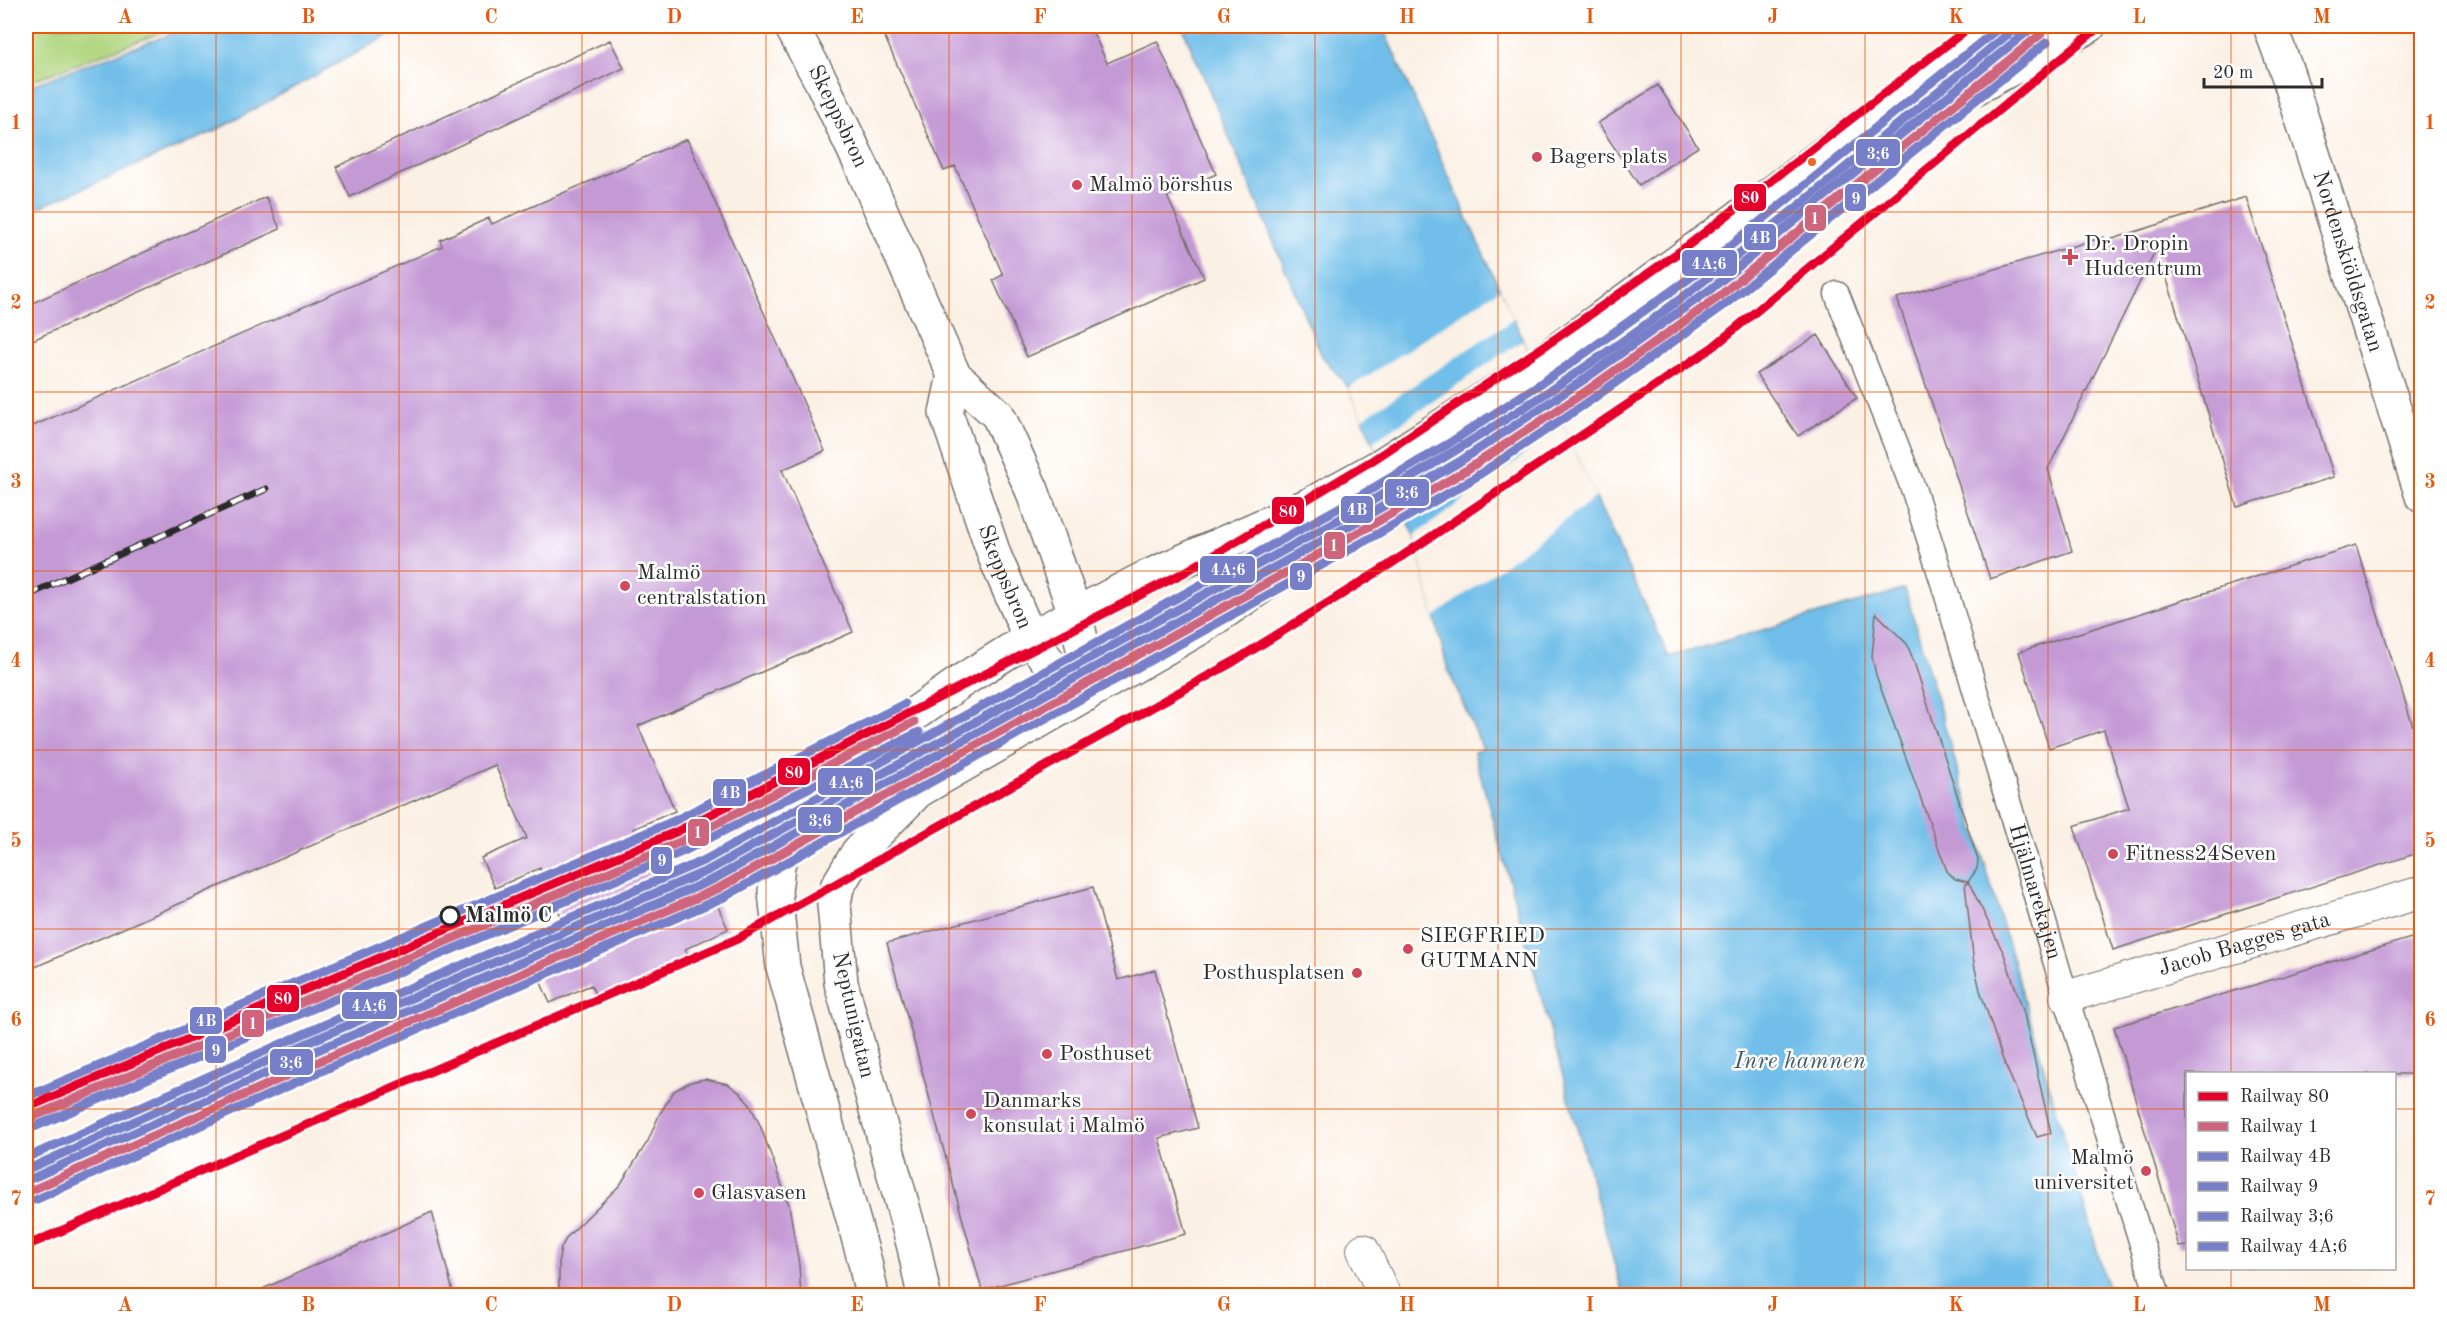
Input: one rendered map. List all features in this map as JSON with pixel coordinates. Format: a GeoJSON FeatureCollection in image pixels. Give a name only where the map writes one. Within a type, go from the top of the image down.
{"type":"FeatureCollection","features":[{"type":"Feature","properties":{"kind":"street","name":"Skeppsbron"},"geometry":{"type":"LineString","coordinates":[[790,26],[861,165],[954,375],[998,414],[1032,490],[1076,616],[1084,653],[1085,694]]}},
{"type":"Feature","properties":{"kind":"street","name":"Neptunigatan"},"geometry":{"type":"LineString","coordinates":[[924,1296],[914,1247],[841,983],[834,904],[837,887],[858,852],[918,791],[1175,644],[1396,496],[1772,193],[1992,26]]}},
{"type":"Feature","properties":{"kind":"street","name":"Neptunigatan"},"geometry":{"type":"LineString","coordinates":[[872,1296],[859,1240],[783,967],[775,892],[778,865],[791,829],[815,792],[856,758],[921,710],[963,680],[1030,638],[1145,578],[1311,504],[1544,378],[1961,97],[2025,59],[2089,26]]}},
{"type":"Feature","properties":{"kind":"street","name":"Nordenskiöldsgatan"},"geometry":{"type":"LineString","coordinates":[[2270,26],[2421,491]]}},
{"type":"Feature","properties":{"kind":"street","name":"Hjälmarekajen"},"geometry":{"type":"LineString","coordinates":[[1837,294],[1913,488],[2158,1296]]}},
{"type":"Feature","properties":{"kind":"street","name":"Skeppsbron"},"geometry":{"type":"LineString","coordinates":[[954,375],[946,413],[995,557],[1030,638],[1058,674],[1085,694]]}},
{"type":"Feature","properties":{"kind":"street","name":"Jacob Bagges gata"},"geometry":{"type":"LineString","coordinates":[[2066,998],[2421,892]]}},
{"type":"Feature","properties":{"kind":"street"},"geometry":{"type":"LineString","coordinates":[[1363,1250],[1385,1296]]}},
{"type":"Feature","properties":{"kind":"green space"},"geometry":{"type":"Polygon","coordinates":[[[26,26],[179,26],[26,83],[26,26]]]}},
{"type":"Feature","properties":{"kind":"water"},"geometry":{"type":"Polygon","coordinates":[[[192,26],[405,26],[213,132],[26,213],[26,87],[192,26]]]}},
{"type":"Feature","properties":{"kind":"water","name":"Inre hamnen"},"geometry":{"type":"Polygon","coordinates":[[[1182,26],[1382,26],[1472,229],[1669,657],[1905,589],[2110,1295],[1623,1295],[1474,752],[1483,749],[1448,670],[1414,536],[1349,388],[1322,356],[1182,26]]]}},
{"type":"Feature","properties":{"kind":"pier"},"geometry":{"type":"Polygon","coordinates":[[[1500,289],[1514,319],[1362,419],[1349,388],[1500,289]]]}},
{"type":"Feature","properties":{"kind":"pier"},"geometry":{"type":"Polygon","coordinates":[[[1523,340],[1559,415],[1406,518],[1373,442],[1523,340]]]}},
{"type":"Feature","properties":{"kind":"pier"},"geometry":{"type":"Polygon","coordinates":[[[1563,426],[1596,497],[1434,617],[1414,536],[1563,426]]]}},
{"type":"Feature","properties":{"kind":"building","name":"Malmö börshus"},"geometry":{"type":"Polygon","coordinates":[[[880,26],[1090,26],[1107,63],[1157,41],[1216,174],[1167,196],[1204,278],[1027,357],[993,280],[1003,275],[955,166],[944,171],[880,26]]]}},
{"type":"Feature","properties":{"kind":"building"},"geometry":{"type":"Polygon","coordinates":[[[610,40],[624,68],[350,197],[336,167],[610,40]]]}},
{"type":"Feature","properties":{"kind":"building"},"geometry":{"type":"Polygon","coordinates":[[[1658,85],[1698,147],[1639,185],[1598,123],[1658,85]]]}},
{"type":"Feature","properties":{"kind":"building"},"geometry":{"type":"Polygon","coordinates":[[[687,139],[825,451],[782,470],[853,632],[638,726],[675,811],[633,829],[673,921],[716,902],[728,929],[685,949],[690,960],[598,1001],[591,985],[550,1003],[537,974],[578,956],[540,868],[495,888],[481,858],[527,838],[495,765],[26,971],[26,429],[442,246],[440,240],[489,218],[492,224],[687,139]]]}},
{"type":"Feature","properties":{"kind":"building"},"geometry":{"type":"Polygon","coordinates":[[[266,197],[280,229],[26,343],[26,306],[266,197]]]}},
{"type":"Feature","properties":{"kind":"building"},"geometry":{"type":"Polygon","coordinates":[[[2246,197],[2334,477],[2237,507],[2157,247],[2048,469],[2072,551],[1990,579],[1897,298],[2104,237],[2106,241],[2246,197]]]}},
{"type":"Feature","properties":{"kind":"building"},"geometry":{"type":"Polygon","coordinates":[[[1818,335],[1857,398],[1798,436],[1756,374],[1818,335]]]}},
{"type":"Feature","properties":{"kind":"building"},"geometry":{"type":"Polygon","coordinates":[[[2356,545],[2421,752],[2421,852],[2113,950],[2074,826],[2129,808],[2104,730],[2049,748],[2019,652],[2356,545]]]}},
{"type":"Feature","properties":{"kind":"building"},"geometry":{"type":"Polygon","coordinates":[[[1876,613],[1907,644],[1914,662],[1978,860],[1977,869],[1968,882],[1955,879],[1947,871],[1876,675],[1872,657],[1876,613]]]}},
{"type":"Feature","properties":{"kind":"building"},"geometry":{"type":"Polygon","coordinates":[[[1969,883],[2004,954],[2023,1010],[2051,1133],[2037,1137],[2003,1060],[1980,990],[1974,964],[1965,884],[1969,883]]]}},
{"type":"Feature","properties":{"kind":"building","name":"Posthuset"},"geometry":{"type":"Polygon","coordinates":[[[1093,887],[1118,980],[1155,970],[1198,1128],[1159,1138],[1186,1234],[982,1290],[887,943],[1093,887]]]}},
{"type":"Feature","properties":{"kind":"building"},"geometry":{"type":"Polygon","coordinates":[[[2421,935],[2421,1074],[2186,1072],[2186,1246],[2179,1247],[2114,1027],[2421,935]]]}},
{"type":"Feature","properties":{"kind":"building","name":"Glasvasen"},"geometry":{"type":"Polygon","coordinates":[[[705,1079],[728,1084],[740,1093],[750,1105],[760,1125],[789,1205],[799,1265],[801,1296],[559,1296],[559,1259],[561,1248],[567,1237],[620,1185],[648,1141],[659,1115],[674,1091],[690,1082],[705,1079]]]}},
{"type":"Feature","properties":{"kind":"building"},"geometry":{"type":"Polygon","coordinates":[[[432,1212],[454,1296],[247,1296],[432,1212]]]}},
{"type":"Feature","properties":{"kind":"railway"},"geometry":{"type":"LineString","coordinates":[[26,596],[266,489]]}},
{"type":"Feature","properties":{"kind":"rail line","name":"80"},"geometry":{"type":"LineString","coordinates":[[26,1108],[678,831],[1185,572],[1373,460],[1558,337],[1686,247],[1971,26]]}},
{"type":"Feature","properties":{"kind":"rail line","name":"4A;6"},"geometry":{"type":"LineString","coordinates":[[26,1158],[319,1027],[705,860],[1353,500],[1448,444],[1567,366],[1698,272],[2001,26]]}},
{"type":"Feature","properties":{"kind":"rail line","name":"4B"},"geometry":{"type":"LineString","coordinates":[[26,1170],[323,1036],[709,870],[1358,509],[1447,456],[1622,342],[1784,218],[2018,26]]}},
{"type":"Feature","properties":{"kind":"rail line","name":"3;6"},"geometry":{"type":"LineString","coordinates":[[26,1181],[327,1046],[714,879],[1363,518],[1459,462],[1579,383],[1711,289],[2034,26]]}},
{"type":"Feature","properties":{"kind":"rail line","name":"80"},"geometry":{"type":"LineString","coordinates":[[26,1246],[737,939],[1233,662],[1389,565],[1713,347],[2100,26]]}},
{"type":"Feature","properties":{"kind":"rail line","name":"1"},"geometry":{"type":"LineString","coordinates":[[30,1191],[331,1056],[719,888],[1368,527],[1465,471],[1585,392],[1717,298],[2041,34]]}},
{"type":"Feature","properties":{"kind":"rail line","name":"9"},"geometry":{"type":"LineString","coordinates":[[35,1200],[335,1065],[724,897],[1374,536],[1471,480],[1591,400],[1723,306],[2047,42]]}},
{"type":"Feature","properties":{"kind":"rail line","name":"4B"},"geometry":{"type":"LineString","coordinates":[[26,1097],[674,821],[904,704]]}},
{"type":"Feature","properties":{"kind":"rail line","name":"1"},"geometry":{"type":"LineString","coordinates":[[30,1118],[682,841],[914,722]]}},
{"type":"Feature","properties":{"kind":"rail line","name":"9"},"geometry":{"type":"LineString","coordinates":[[34,1127],[686,850],[919,732]]}},
{"type":"Feature","properties":{"kind":"place","name":"Bagers plats"},"geometry":{"type":"Point","coordinates":[1537,157]}},
{"type":"Feature","properties":{"kind":"place","name":"Malmö börshus"},"geometry":{"type":"Point","coordinates":[1077,185]}},
{"type":"Feature","properties":{"kind":"place","name":"Dr. Dropin Hudcentrum"},"geometry":{"type":"Point","coordinates":[2070,257]}},
{"type":"Feature","properties":{"kind":"place","name":"Malmö centralstation"},"geometry":{"type":"Point","coordinates":[625,586]}},
{"type":"Feature","properties":{"kind":"place","name":"Fitness24Seven"},"geometry":{"type":"Point","coordinates":[2113,854]}},
{"type":"Feature","properties":{"kind":"place","name":"Malmö C"},"geometry":{"type":"Point","coordinates":[450,916]}},
{"type":"Feature","properties":{"kind":"place","name":"SIEGFRIED GUTMANN"},"geometry":{"type":"Point","coordinates":[1408,949]}},
{"type":"Feature","properties":{"kind":"place","name":"Posthusplatsen"},"geometry":{"type":"Point","coordinates":[1357,973]}},
{"type":"Feature","properties":{"kind":"place","name":"Posthuset"},"geometry":{"type":"Point","coordinates":[1047,1054]}},
{"type":"Feature","properties":{"kind":"place","name":"Danmarks konsulat i Malmö"},"geometry":{"type":"Point","coordinates":[971,1114]}},
{"type":"Feature","properties":{"kind":"place","name":"Malmö universitet"},"geometry":{"type":"Point","coordinates":[2146,1171]}},
{"type":"Feature","properties":{"kind":"place","name":"Glasvasen"},"geometry":{"type":"Point","coordinates":[699,1193]}}]}
